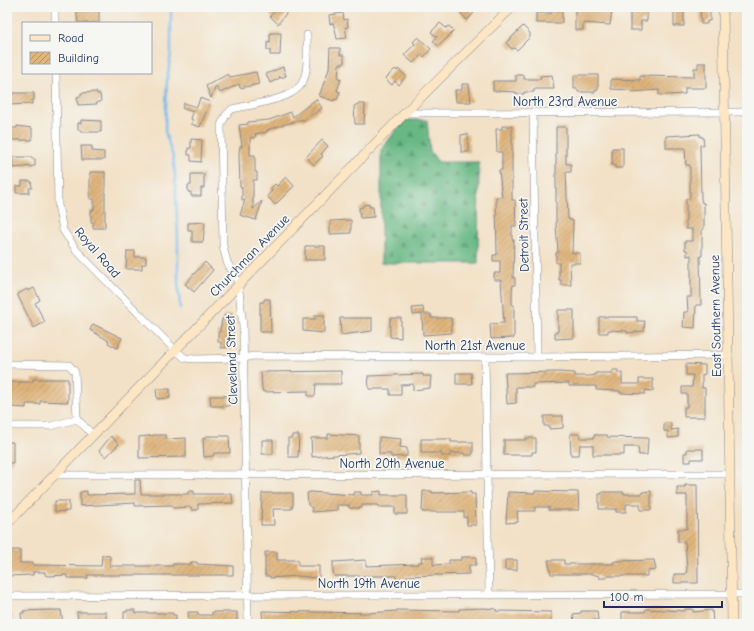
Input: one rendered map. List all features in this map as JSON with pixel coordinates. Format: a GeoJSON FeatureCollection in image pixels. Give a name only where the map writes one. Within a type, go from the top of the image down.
{"type":"FeatureCollection","features":[{"type":"Feature","properties":{"kind":"main road","name":"Churchman Avenue"},"geometry":{"type":"LineString","coordinates":[[7,523],[405,113],[512,7]]}},
{"type":"Feature","properties":{"kind":"main road","name":"East Southern Avenue"},"geometry":{"type":"LineString","coordinates":[[722,7],[729,355],[732,624]]}},
{"type":"Feature","properties":{"kind":"street"},"geometry":{"type":"LineString","coordinates":[[55,7],[55,22]]}},
{"type":"Feature","properties":{"kind":"street","name":"Cleveland Street"},"geometry":{"type":"LineString","coordinates":[[248,624],[244,358],[238,286],[235,274],[225,256],[223,246],[222,122],[232,109],[286,97],[299,89],[305,79],[308,68],[307,36]]}},
{"type":"Feature","properties":{"kind":"street","name":"Royal Road"},"geometry":{"type":"LineString","coordinates":[[56,74],[58,205],[63,230],[77,251],[175,350]]}},
{"type":"Feature","properties":{"kind":"street","name":"Detroit Street"},"geometry":{"type":"LineString","coordinates":[[533,112],[537,357]]}},
{"type":"Feature","properties":{"kind":"street","name":"North 23rd Avenue"},"geometry":{"type":"LineString","coordinates":[[405,113],[747,112]]}},
{"type":"Feature","properties":{"kind":"street","name":"North 21st Avenue"},"geometry":{"type":"LineString","coordinates":[[175,350],[185,358],[194,359],[244,358],[253,356],[537,357],[729,355]]}},
{"type":"Feature","properties":{"kind":"street"},"geometry":{"type":"LineString","coordinates":[[485,357],[489,594]]}},
{"type":"Feature","properties":{"kind":"street"},"geometry":{"type":"LineString","coordinates":[[7,364],[69,365],[75,372],[77,419],[93,435]]}},
{"type":"Feature","properties":{"kind":"street"},"geometry":{"type":"LineString","coordinates":[[7,426],[51,426],[77,419]]}},
{"type":"Feature","properties":{"kind":"street","name":"North 20th Avenue"},"geometry":{"type":"LineString","coordinates":[[54,475],[730,474]]}},
{"type":"Feature","properties":{"kind":"street","name":"North 19th Avenue"},"geometry":{"type":"LineString","coordinates":[[7,596],[747,594]]}},
{"type":"Feature","properties":{"kind":"street"},"geometry":{"type":"LineString","coordinates":[[7,596],[8,624]]}},
{"type":"Feature","properties":{"kind":"green space"},"geometry":{"type":"Polygon","coordinates":[[[404,120],[427,120],[430,151],[438,162],[479,162],[478,263],[381,263],[381,150],[404,120]]]}},
{"type":"Feature","properties":{"kind":"building"},"geometry":{"type":"Polygon","coordinates":[[[76,7],[99,7],[99,22],[78,22],[76,7]]]}},
{"type":"Feature","properties":{"kind":"building"},"geometry":{"type":"Polygon","coordinates":[[[272,7],[291,7],[278,24],[270,16],[276,10],[272,7]]]}},
{"type":"Feature","properties":{"kind":"building"},"geometry":{"type":"Polygon","coordinates":[[[455,7],[468,7],[474,13],[467,20],[455,7]]]}},
{"type":"Feature","properties":{"kind":"building"},"geometry":{"type":"Polygon","coordinates":[[[677,7],[684,7],[684,26],[674,26],[674,10],[677,10],[677,7]]]}},
{"type":"Feature","properties":{"kind":"building"},"geometry":{"type":"Polygon","coordinates":[[[700,7],[710,7],[710,21],[707,21],[707,24],[701,24],[700,7]]]}},
{"type":"Feature","properties":{"kind":"building"},"geometry":{"type":"Polygon","coordinates":[[[609,8],[609,10],[612,10],[610,25],[583,23],[583,30],[575,30],[575,9],[609,8]]]}},
{"type":"Feature","properties":{"kind":"building"},"geometry":{"type":"Polygon","coordinates":[[[630,8],[647,10],[647,21],[641,21],[641,30],[630,30],[630,8]]]}},
{"type":"Feature","properties":{"kind":"building"},"geometry":{"type":"Polygon","coordinates":[[[552,10],[562,10],[562,23],[536,23],[536,13],[552,13],[552,10]]]}},
{"type":"Feature","properties":{"kind":"building"},"geometry":{"type":"Polygon","coordinates":[[[343,13],[344,20],[347,19],[348,27],[345,27],[347,38],[337,39],[333,23],[330,24],[329,15],[343,13]]]}},
{"type":"Feature","properties":{"kind":"building"},"geometry":{"type":"Polygon","coordinates":[[[440,23],[446,28],[449,26],[454,31],[439,46],[433,41],[437,37],[431,32],[440,23]]]}},
{"type":"Feature","properties":{"kind":"building"},"geometry":{"type":"Polygon","coordinates":[[[523,26],[530,33],[530,37],[517,50],[514,48],[512,49],[506,43],[523,26]]]}},
{"type":"Feature","properties":{"kind":"building"},"geometry":{"type":"Polygon","coordinates":[[[270,33],[281,33],[280,55],[270,55],[270,50],[267,50],[267,42],[270,43],[270,33]]]}},
{"type":"Feature","properties":{"kind":"building"},"geometry":{"type":"Polygon","coordinates":[[[418,37],[431,49],[424,57],[422,54],[413,63],[404,55],[415,44],[413,42],[418,37]]]}},
{"type":"Feature","properties":{"kind":"building"},"geometry":{"type":"Polygon","coordinates":[[[330,48],[340,48],[340,55],[344,55],[344,64],[339,64],[338,78],[341,79],[337,91],[340,92],[337,100],[334,99],[334,101],[319,96],[329,69],[330,48]]]}},
{"type":"Feature","properties":{"kind":"building"},"geometry":{"type":"Polygon","coordinates":[[[698,63],[706,63],[706,88],[685,88],[685,94],[667,95],[659,95],[659,90],[631,92],[631,90],[611,89],[611,79],[640,80],[640,76],[694,77],[694,68],[698,68],[698,63]]]}},
{"type":"Feature","properties":{"kind":"building"},"geometry":{"type":"Polygon","coordinates":[[[283,67],[286,76],[281,78],[279,76],[280,78],[270,83],[266,74],[283,67]]]}},
{"type":"Feature","properties":{"kind":"building"},"geometry":{"type":"Polygon","coordinates":[[[395,69],[397,71],[398,69],[406,76],[399,85],[395,81],[392,85],[385,79],[395,69]]]}},
{"type":"Feature","properties":{"kind":"building"},"geometry":{"type":"Polygon","coordinates":[[[256,72],[259,84],[240,88],[239,84],[220,93],[216,86],[211,98],[206,86],[228,74],[230,77],[256,72]]]}},
{"type":"Feature","properties":{"kind":"building"},"geometry":{"type":"Polygon","coordinates":[[[516,75],[524,75],[524,79],[541,79],[540,76],[552,75],[554,89],[534,89],[534,92],[524,92],[524,94],[516,94],[516,92],[493,91],[493,81],[516,81],[516,75]]]}},
{"type":"Feature","properties":{"kind":"building"},"geometry":{"type":"Polygon","coordinates":[[[574,75],[598,75],[598,90],[595,90],[595,92],[578,92],[578,89],[574,89],[574,75]]]}},
{"type":"Feature","properties":{"kind":"building"},"geometry":{"type":"Polygon","coordinates":[[[462,84],[469,84],[471,102],[456,102],[455,90],[462,90],[462,84]]]}},
{"type":"Feature","properties":{"kind":"building"},"geometry":{"type":"Polygon","coordinates":[[[97,92],[97,94],[100,94],[101,102],[97,102],[97,104],[78,105],[77,97],[81,96],[81,93],[97,92]]]}},
{"type":"Feature","properties":{"kind":"building"},"geometry":{"type":"Polygon","coordinates":[[[7,93],[34,93],[34,100],[32,100],[32,104],[7,105],[7,93]]]}},
{"type":"Feature","properties":{"kind":"building"},"geometry":{"type":"Polygon","coordinates":[[[200,98],[210,102],[200,127],[191,124],[193,120],[191,119],[193,112],[182,108],[184,103],[197,107],[200,98]]]}},
{"type":"Feature","properties":{"kind":"building"},"geometry":{"type":"Polygon","coordinates":[[[316,99],[322,108],[303,121],[302,119],[267,130],[267,132],[255,134],[256,137],[250,138],[250,155],[255,155],[255,172],[257,172],[257,180],[253,180],[253,209],[262,201],[256,220],[240,215],[245,200],[242,200],[242,187],[240,187],[239,153],[240,146],[242,146],[239,125],[248,124],[248,122],[269,120],[291,112],[293,117],[316,99]]]}},
{"type":"Feature","properties":{"kind":"building"},"geometry":{"type":"Polygon","coordinates":[[[358,104],[365,104],[364,124],[355,124],[354,106],[358,104]]]}},
{"type":"Feature","properties":{"kind":"building"},"geometry":{"type":"Polygon","coordinates":[[[81,120],[101,121],[101,132],[81,132],[81,130],[78,130],[78,123],[81,123],[81,120]]]}},
{"type":"Feature","properties":{"kind":"building"},"geometry":{"type":"Polygon","coordinates":[[[17,126],[32,128],[32,140],[9,140],[7,138],[9,128],[17,128],[17,126]]]}},
{"type":"Feature","properties":{"kind":"building"},"geometry":{"type":"Polygon","coordinates":[[[502,126],[512,126],[512,200],[515,200],[516,226],[512,226],[512,240],[514,240],[513,278],[515,278],[515,285],[513,285],[512,291],[512,305],[514,305],[514,338],[491,339],[490,324],[504,323],[501,280],[494,280],[494,273],[500,273],[500,261],[493,261],[493,255],[497,255],[496,197],[502,197],[499,170],[502,170],[502,152],[497,152],[496,129],[502,129],[502,126]]]}},
{"type":"Feature","properties":{"kind":"building"},"geometry":{"type":"Polygon","coordinates":[[[556,127],[566,127],[566,164],[571,164],[571,172],[566,172],[568,219],[573,221],[572,253],[580,253],[580,263],[570,263],[571,285],[561,285],[561,280],[559,280],[559,263],[556,263],[556,253],[558,253],[556,225],[556,127]]]}},
{"type":"Feature","properties":{"kind":"building"},"geometry":{"type":"Polygon","coordinates":[[[468,134],[469,152],[461,152],[461,135],[468,134]]]}},
{"type":"Feature","properties":{"kind":"building"},"geometry":{"type":"Polygon","coordinates":[[[700,134],[700,137],[703,137],[704,145],[700,145],[701,199],[702,203],[704,203],[704,229],[702,229],[702,256],[700,256],[701,305],[696,305],[695,328],[683,327],[684,312],[688,312],[687,297],[691,297],[691,255],[687,256],[687,250],[685,250],[685,241],[692,241],[692,229],[686,229],[686,199],[690,199],[690,165],[686,165],[685,148],[666,148],[666,136],[700,134]]]}},
{"type":"Feature","properties":{"kind":"building"},"geometry":{"type":"Polygon","coordinates":[[[191,139],[202,140],[201,162],[191,161],[191,155],[188,155],[188,148],[191,148],[191,139]]]}},
{"type":"Feature","properties":{"kind":"building"},"geometry":{"type":"Polygon","coordinates":[[[322,140],[328,146],[321,154],[323,156],[314,165],[306,157],[322,140]]]}},
{"type":"Feature","properties":{"kind":"building"},"geometry":{"type":"Polygon","coordinates":[[[81,146],[92,146],[92,151],[104,152],[104,160],[82,160],[81,146]]]}},
{"type":"Feature","properties":{"kind":"building"},"geometry":{"type":"Polygon","coordinates":[[[612,148],[623,148],[623,168],[615,168],[615,165],[612,165],[612,148]]]}},
{"type":"Feature","properties":{"kind":"building"},"geometry":{"type":"Polygon","coordinates":[[[12,157],[32,157],[32,159],[35,159],[35,166],[13,168],[12,157]]]}},
{"type":"Feature","properties":{"kind":"building"},"geometry":{"type":"Polygon","coordinates":[[[90,172],[105,172],[105,228],[93,228],[93,222],[91,222],[91,210],[94,210],[94,199],[90,199],[90,172]]]}},
{"type":"Feature","properties":{"kind":"building"},"geometry":{"type":"Polygon","coordinates":[[[191,174],[204,174],[204,188],[201,188],[201,196],[191,196],[191,192],[188,192],[188,185],[191,185],[191,174]]]}},
{"type":"Feature","properties":{"kind":"building"},"geometry":{"type":"Polygon","coordinates":[[[286,177],[294,186],[275,205],[267,196],[272,191],[270,189],[275,184],[277,186],[286,177]]]}},
{"type":"Feature","properties":{"kind":"building"},"geometry":{"type":"Polygon","coordinates":[[[22,181],[31,181],[32,188],[29,188],[29,193],[16,193],[16,186],[22,186],[22,181]]]}},
{"type":"Feature","properties":{"kind":"building"},"geometry":{"type":"Polygon","coordinates":[[[369,204],[369,207],[373,207],[374,217],[360,218],[359,208],[363,207],[363,205],[369,204]]]}},
{"type":"Feature","properties":{"kind":"building"},"geometry":{"type":"Polygon","coordinates":[[[351,220],[351,233],[330,234],[330,221],[351,220]]]}},
{"type":"Feature","properties":{"kind":"building"},"geometry":{"type":"Polygon","coordinates":[[[205,222],[203,242],[192,242],[192,230],[188,230],[188,223],[205,222]]]}},
{"type":"Feature","properties":{"kind":"building"},"geometry":{"type":"Polygon","coordinates":[[[305,246],[325,246],[325,260],[305,260],[305,246]]]}},
{"type":"Feature","properties":{"kind":"building"},"geometry":{"type":"Polygon","coordinates":[[[127,251],[135,251],[135,257],[146,257],[146,264],[142,264],[142,269],[126,269],[127,251]]]}},
{"type":"Feature","properties":{"kind":"building"},"geometry":{"type":"Polygon","coordinates":[[[205,262],[213,270],[194,292],[185,284],[205,262]]]}},
{"type":"Feature","properties":{"kind":"building"},"geometry":{"type":"Polygon","coordinates":[[[34,288],[40,300],[35,303],[45,322],[34,328],[18,294],[27,289],[28,291],[34,288]]]}},
{"type":"Feature","properties":{"kind":"building"},"geometry":{"type":"Polygon","coordinates":[[[264,299],[270,299],[271,332],[260,332],[260,302],[264,302],[264,299]]]}},
{"type":"Feature","properties":{"kind":"building"},"geometry":{"type":"Polygon","coordinates":[[[423,307],[424,314],[431,314],[431,318],[451,318],[452,333],[423,335],[422,314],[413,315],[412,308],[423,307]]]}},
{"type":"Feature","properties":{"kind":"building"},"geometry":{"type":"Polygon","coordinates":[[[558,310],[574,310],[574,338],[555,339],[555,332],[558,332],[558,310]]]}},
{"type":"Feature","properties":{"kind":"building"},"geometry":{"type":"Polygon","coordinates":[[[224,315],[232,315],[234,347],[221,348],[221,342],[218,342],[218,332],[220,332],[222,319],[225,319],[224,315]]]}},
{"type":"Feature","properties":{"kind":"building"},"geometry":{"type":"Polygon","coordinates":[[[315,315],[324,315],[324,333],[303,331],[303,319],[315,319],[315,315]]]}},
{"type":"Feature","properties":{"kind":"building"},"geometry":{"type":"Polygon","coordinates":[[[599,317],[637,317],[637,321],[645,321],[644,331],[627,333],[627,331],[608,330],[608,333],[599,333],[599,317]]]}},
{"type":"Feature","properties":{"kind":"building"},"geometry":{"type":"Polygon","coordinates":[[[340,318],[372,318],[372,331],[341,335],[340,318]]]}},
{"type":"Feature","properties":{"kind":"building"},"geometry":{"type":"Polygon","coordinates":[[[390,318],[401,318],[401,338],[390,337],[390,318]]]}},
{"type":"Feature","properties":{"kind":"building"},"geometry":{"type":"Polygon","coordinates":[[[93,324],[122,338],[117,348],[108,343],[109,341],[90,330],[93,324]]]}},
{"type":"Feature","properties":{"kind":"building"},"geometry":{"type":"Polygon","coordinates":[[[686,364],[705,365],[705,374],[702,375],[702,388],[705,388],[705,417],[684,417],[684,407],[687,407],[687,394],[682,394],[682,387],[692,387],[693,375],[686,375],[686,364]]]}},
{"type":"Feature","properties":{"kind":"building"},"geometry":{"type":"Polygon","coordinates":[[[612,370],[618,370],[618,373],[622,373],[622,384],[639,384],[639,379],[653,379],[653,391],[645,390],[645,394],[620,393],[620,391],[596,390],[596,386],[569,386],[569,383],[533,384],[533,387],[516,387],[516,403],[507,404],[505,373],[559,372],[575,373],[575,376],[590,376],[595,375],[595,373],[612,373],[612,370]]]}},
{"type":"Feature","properties":{"kind":"building"},"geometry":{"type":"Polygon","coordinates":[[[341,371],[341,384],[316,384],[315,396],[308,396],[308,391],[263,392],[262,388],[261,372],[341,371]]]}},
{"type":"Feature","properties":{"kind":"building"},"geometry":{"type":"Polygon","coordinates":[[[456,373],[471,373],[472,384],[456,384],[456,373]]]}},
{"type":"Feature","properties":{"kind":"building"},"geometry":{"type":"Polygon","coordinates":[[[423,374],[423,376],[431,376],[430,388],[413,390],[413,384],[401,385],[401,395],[390,395],[390,389],[369,389],[368,376],[423,374]]]}},
{"type":"Feature","properties":{"kind":"building"},"geometry":{"type":"Polygon","coordinates":[[[33,379],[68,379],[68,402],[40,401],[40,404],[26,404],[26,408],[11,407],[11,405],[7,405],[7,382],[33,382],[33,379]]]}},
{"type":"Feature","properties":{"kind":"building"},"geometry":{"type":"Polygon","coordinates":[[[156,389],[170,389],[170,398],[157,399],[156,389]]]}},
{"type":"Feature","properties":{"kind":"building"},"geometry":{"type":"Polygon","coordinates":[[[210,396],[229,396],[229,406],[211,406],[210,396]]]}},
{"type":"Feature","properties":{"kind":"building"},"geometry":{"type":"Polygon","coordinates":[[[544,416],[563,416],[563,428],[549,429],[549,426],[544,426],[544,416]]]}},
{"type":"Feature","properties":{"kind":"building"},"geometry":{"type":"Polygon","coordinates":[[[664,423],[671,423],[671,430],[678,429],[678,437],[668,438],[668,431],[664,431],[664,423]]]}},
{"type":"Feature","properties":{"kind":"building"},"geometry":{"type":"Polygon","coordinates":[[[328,434],[359,436],[359,453],[312,457],[311,438],[328,438],[328,434]]]}},
{"type":"Feature","properties":{"kind":"building"},"geometry":{"type":"Polygon","coordinates":[[[570,434],[579,434],[580,438],[594,438],[594,435],[607,435],[607,437],[648,438],[647,455],[639,455],[638,447],[624,447],[624,455],[593,455],[593,445],[580,445],[579,455],[571,455],[570,434]]]}},
{"type":"Feature","properties":{"kind":"building"},"geometry":{"type":"Polygon","coordinates":[[[166,435],[166,439],[186,438],[186,457],[139,458],[139,437],[166,435]]]}},
{"type":"Feature","properties":{"kind":"building"},"geometry":{"type":"Polygon","coordinates":[[[292,435],[299,435],[298,457],[289,457],[288,454],[288,438],[292,438],[292,435]]]}},
{"type":"Feature","properties":{"kind":"building"},"geometry":{"type":"Polygon","coordinates":[[[111,436],[119,444],[106,457],[99,451],[111,436]]]}},
{"type":"Feature","properties":{"kind":"building"},"geometry":{"type":"Polygon","coordinates":[[[206,436],[229,436],[230,453],[214,453],[213,456],[204,457],[203,438],[206,438],[206,436]]]}},
{"type":"Feature","properties":{"kind":"building"},"geometry":{"type":"Polygon","coordinates":[[[379,437],[401,439],[400,447],[407,448],[407,456],[391,457],[391,454],[379,454],[379,437]]]}},
{"type":"Feature","properties":{"kind":"building"},"geometry":{"type":"Polygon","coordinates":[[[526,438],[536,438],[536,452],[532,452],[532,455],[504,455],[504,440],[526,440],[526,438]]]}},
{"type":"Feature","properties":{"kind":"building"},"geometry":{"type":"Polygon","coordinates":[[[421,439],[451,439],[451,442],[473,442],[473,453],[471,455],[465,455],[465,453],[450,453],[450,456],[442,456],[441,453],[421,453],[421,439]]]}},
{"type":"Feature","properties":{"kind":"building"},"geometry":{"type":"Polygon","coordinates":[[[262,440],[273,440],[273,454],[262,454],[262,440]]]}},
{"type":"Feature","properties":{"kind":"building"},"geometry":{"type":"Polygon","coordinates":[[[7,442],[13,442],[13,463],[7,463],[7,442]]]}},
{"type":"Feature","properties":{"kind":"building"},"geometry":{"type":"Polygon","coordinates":[[[687,449],[703,449],[703,459],[691,459],[691,462],[684,462],[684,453],[687,453],[687,449]]]}},
{"type":"Feature","properties":{"kind":"building"},"geometry":{"type":"Polygon","coordinates":[[[135,480],[140,480],[141,494],[188,494],[188,491],[194,491],[194,494],[232,494],[233,503],[198,504],[198,510],[192,510],[191,507],[173,508],[172,505],[135,506],[135,503],[80,506],[80,492],[87,491],[87,495],[135,494],[135,480]]]}},
{"type":"Feature","properties":{"kind":"building"},"geometry":{"type":"Polygon","coordinates":[[[685,485],[697,485],[698,583],[674,583],[674,574],[686,574],[687,569],[685,542],[678,542],[678,529],[687,529],[687,495],[677,495],[677,487],[685,487],[685,485]]]}},
{"type":"Feature","properties":{"kind":"building"},"geometry":{"type":"Polygon","coordinates":[[[381,491],[381,495],[407,495],[407,514],[395,514],[395,507],[379,507],[377,505],[362,505],[362,508],[349,508],[349,505],[337,505],[337,510],[312,512],[312,508],[308,505],[307,493],[310,492],[354,495],[354,492],[361,492],[361,495],[373,495],[373,492],[381,491]]]}},
{"type":"Feature","properties":{"kind":"building"},"geometry":{"type":"Polygon","coordinates":[[[423,491],[432,491],[432,493],[471,492],[471,494],[475,494],[476,525],[467,525],[467,517],[464,518],[464,512],[422,512],[423,491]]]}},
{"type":"Feature","properties":{"kind":"building"},"geometry":{"type":"Polygon","coordinates":[[[535,491],[578,492],[579,510],[549,510],[549,507],[535,507],[535,511],[517,511],[518,522],[506,523],[508,492],[535,493],[535,491]]]}},
{"type":"Feature","properties":{"kind":"building"},"geometry":{"type":"Polygon","coordinates":[[[651,491],[651,510],[640,510],[640,504],[626,504],[626,512],[616,512],[616,509],[599,509],[599,494],[602,494],[602,492],[642,494],[642,492],[651,491]]]}},
{"type":"Feature","properties":{"kind":"building"},"geometry":{"type":"Polygon","coordinates":[[[262,493],[293,493],[292,509],[273,509],[274,525],[261,525],[262,493]]]}},
{"type":"Feature","properties":{"kind":"building"},"geometry":{"type":"Polygon","coordinates":[[[55,501],[69,501],[69,511],[55,512],[55,501]]]}},
{"type":"Feature","properties":{"kind":"building"},"geometry":{"type":"Polygon","coordinates":[[[9,550],[20,550],[20,563],[33,563],[33,565],[101,566],[102,555],[110,556],[110,566],[173,566],[173,564],[191,564],[191,562],[197,562],[197,564],[233,566],[233,575],[87,575],[88,578],[67,578],[67,575],[48,576],[45,575],[45,572],[33,572],[33,575],[7,576],[9,550]]]}},
{"type":"Feature","properties":{"kind":"building"},"geometry":{"type":"Polygon","coordinates":[[[265,552],[277,552],[277,560],[298,560],[298,566],[319,566],[319,576],[318,578],[297,576],[270,578],[270,576],[265,576],[265,552]]]}},
{"type":"Feature","properties":{"kind":"building"},"geometry":{"type":"Polygon","coordinates":[[[421,557],[433,557],[433,565],[449,564],[449,560],[461,560],[461,557],[476,557],[476,565],[469,565],[469,574],[406,576],[406,579],[396,579],[396,576],[334,576],[333,571],[333,562],[366,560],[366,566],[418,564],[418,562],[422,562],[421,557]]]}},
{"type":"Feature","properties":{"kind":"building"},"geometry":{"type":"Polygon","coordinates":[[[505,560],[517,560],[517,570],[505,570],[505,560]]]}},
{"type":"Feature","properties":{"kind":"building"},"geometry":{"type":"Polygon","coordinates":[[[548,560],[564,560],[564,564],[613,564],[613,562],[616,561],[654,560],[656,570],[647,571],[647,576],[607,576],[607,578],[599,578],[599,576],[592,574],[551,574],[548,560]]]}},
{"type":"Feature","properties":{"kind":"building"},"geometry":{"type":"Polygon","coordinates":[[[459,609],[496,609],[496,611],[551,612],[551,624],[455,624],[455,622],[434,621],[434,624],[307,624],[283,622],[283,624],[263,624],[262,611],[368,613],[397,610],[459,611],[459,609]]]}},
{"type":"Feature","properties":{"kind":"building"},"geometry":{"type":"Polygon","coordinates":[[[646,609],[685,611],[685,609],[693,609],[693,612],[712,610],[713,624],[622,623],[622,612],[645,612],[646,609]]]}},
{"type":"Feature","properties":{"kind":"building"},"geometry":{"type":"Polygon","coordinates":[[[61,610],[63,624],[22,624],[21,613],[24,613],[23,611],[61,610]]]}},
{"type":"Feature","properties":{"kind":"building"},"geometry":{"type":"Polygon","coordinates":[[[127,610],[135,610],[135,613],[173,613],[173,615],[176,615],[176,624],[124,624],[124,612],[127,612],[127,610]]]}},
{"type":"Feature","properties":{"kind":"building"},"geometry":{"type":"Polygon","coordinates":[[[581,611],[597,611],[598,620],[589,620],[589,622],[583,622],[583,624],[574,624],[573,614],[581,613],[581,611]]]}},
{"type":"Feature","properties":{"kind":"building"},"geometry":{"type":"Polygon","coordinates":[[[77,612],[106,612],[106,624],[78,623],[77,612]]]}},
{"type":"Feature","properties":{"kind":"building"},"geometry":{"type":"Polygon","coordinates":[[[188,612],[198,612],[198,615],[212,615],[212,612],[237,612],[237,623],[189,624],[188,612]]]}},
{"type":"Feature","properties":{"kind":"waterway"},"geometry":{"type":"LineString","coordinates":[[171,7],[171,53],[167,80],[165,131],[173,157],[175,175],[180,308]]}}]}
